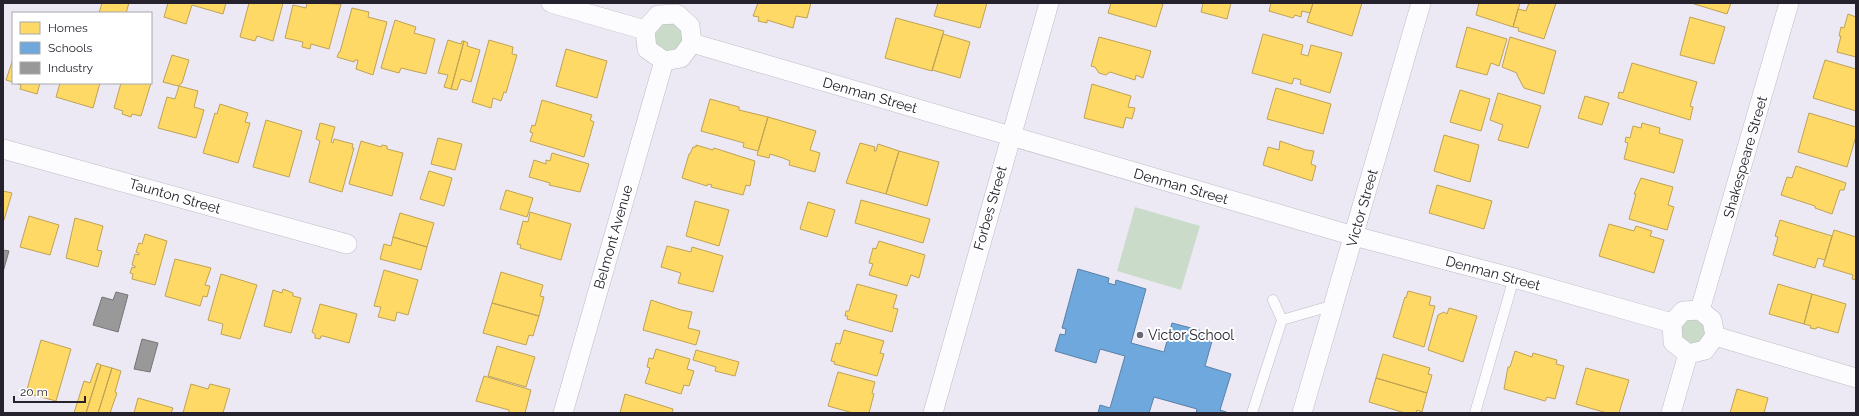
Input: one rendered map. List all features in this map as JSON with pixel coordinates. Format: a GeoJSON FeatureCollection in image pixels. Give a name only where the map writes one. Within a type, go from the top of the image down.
{"type":"FeatureCollection","features":[{"type":"Feature","properties":{"kind":"street"},"geometry":{"type":"LineString","coordinates":[[551,3],[645,30]]}},
{"type":"Feature","properties":{"kind":"street","name":"Forbes Street"},"geometry":{"type":"LineString","coordinates":[[933,413],[1010,136],[1049,3]]}},
{"type":"Feature","properties":{"kind":"street","name":"Victor Street"},"geometry":{"type":"LineString","coordinates":[[1302,413],[1421,3]]}},
{"type":"Feature","properties":{"kind":"street","name":"Shakespeare Street"},"geometry":{"type":"LineString","coordinates":[[1700,310],[1789,3]]}},
{"type":"Feature","properties":{"kind":"street"},"geometry":{"type":"LineString","coordinates":[[679,8],[690,26],[692,43],[681,58],[664,61],[647,49],[645,30],[658,15],[679,8]]}},
{"type":"Feature","properties":{"kind":"street","name":"Denman Street"},"geometry":{"type":"LineString","coordinates":[[692,43],[1354,236],[1514,278],[1672,323]]}},
{"type":"Feature","properties":{"kind":"street","name":"Belmont Avenue"},"geometry":{"type":"LineString","coordinates":[[563,413],[664,61]]}},
{"type":"Feature","properties":{"kind":"street","name":"Taunton Street"},"geometry":{"type":"LineString","coordinates":[[3,149],[347,244]]}},
{"type":"Feature","properties":{"kind":"street"},"geometry":{"type":"LineString","coordinates":[[1700,310],[1712,320],[1715,336],[1705,350],[1688,354],[1673,342],[1672,323],[1683,311],[1700,310]]}},
{"type":"Feature","properties":{"kind":"street"},"geometry":{"type":"LineString","coordinates":[[1715,336],[1856,378]]}},
{"type":"Feature","properties":{"kind":"street"},"geometry":{"type":"LineString","coordinates":[[1671,413],[1688,354]]}},
{"type":"Feature","properties":{"kind":"lane"},"geometry":{"type":"LineString","coordinates":[[1475,413],[1514,278]]}},
{"type":"Feature","properties":{"kind":"lane"},"geometry":{"type":"LineString","coordinates":[[1252,413],[1282,320],[1273,300]]}},
{"type":"Feature","properties":{"kind":"lane"},"geometry":{"type":"LineString","coordinates":[[1282,320],[1334,305]]}},
{"type":"Feature","properties":{"kind":"green space"},"geometry":{"type":"Polygon","coordinates":[[[669,23],[679,27],[683,37],[679,47],[669,51],[659,47],[655,37],[659,27],[669,23]]]}},
{"type":"Feature","properties":{"kind":"green space"},"geometry":{"type":"Polygon","coordinates":[[[1135,207],[1200,226],[1181,290],[1117,271],[1135,207]]]}},
{"type":"Feature","properties":{"kind":"green space"},"geometry":{"type":"Polygon","coordinates":[[[1698,318],[1707,329],[1703,342],[1690,345],[1682,340],[1680,327],[1685,320],[1698,318]]]}},
{"type":"Feature","properties":{"kind":"building: Homes"},"geometry":{"type":"Polygon","coordinates":[[[102,3],[129,3],[126,12],[99,12],[102,3]]]}},
{"type":"Feature","properties":{"kind":"building: Homes"},"geometry":{"type":"Polygon","coordinates":[[[168,3],[226,3],[223,14],[192,5],[186,24],[164,17],[168,3]]]}},
{"type":"Feature","properties":{"kind":"building: Homes"},"geometry":{"type":"Polygon","coordinates":[[[249,3],[283,3],[273,41],[257,36],[255,41],[240,37],[249,3]]]}},
{"type":"Feature","properties":{"kind":"building: Homes"},"geometry":{"type":"Polygon","coordinates":[[[307,3],[341,4],[329,49],[311,44],[310,49],[302,47],[303,42],[285,38],[293,5],[306,8],[307,3]]]}},
{"type":"Feature","properties":{"kind":"building: Homes"},"geometry":{"type":"Polygon","coordinates":[[[758,3],[811,3],[807,18],[796,16],[793,28],[767,20],[767,23],[758,21],[759,17],[753,16],[758,3]]]}},
{"type":"Feature","properties":{"kind":"building: Homes"},"geometry":{"type":"Polygon","coordinates":[[[938,3],[987,3],[980,28],[934,16],[938,3]]]}},
{"type":"Feature","properties":{"kind":"building: Homes"},"geometry":{"type":"Polygon","coordinates":[[[1111,3],[1163,4],[1156,27],[1108,13],[1111,3]]]}},
{"type":"Feature","properties":{"kind":"building: Homes"},"geometry":{"type":"Polygon","coordinates":[[[1203,3],[1231,3],[1227,19],[1201,12],[1203,3]]]}},
{"type":"Feature","properties":{"kind":"building: Homes"},"geometry":{"type":"Polygon","coordinates":[[[1271,3],[1313,3],[1310,13],[1302,11],[1301,17],[1295,15],[1293,18],[1269,11],[1271,3]]]}},
{"type":"Feature","properties":{"kind":"building: Homes"},"geometry":{"type":"Polygon","coordinates":[[[1313,3],[1362,3],[1352,36],[1307,22],[1313,3]]]}},
{"type":"Feature","properties":{"kind":"building: Homes"},"geometry":{"type":"Polygon","coordinates":[[[1479,3],[1520,3],[1513,27],[1476,15],[1479,3]]]}},
{"type":"Feature","properties":{"kind":"building: Homes"},"geometry":{"type":"Polygon","coordinates":[[[1529,3],[1556,3],[1544,39],[1518,31],[1519,28],[1513,27],[1518,9],[1526,11],[1529,3]]]}},
{"type":"Feature","properties":{"kind":"building: Homes"},"geometry":{"type":"Polygon","coordinates":[[[1691,3],[1731,3],[1727,14],[1691,3]]]}},
{"type":"Feature","properties":{"kind":"building: Homes"},"geometry":{"type":"Polygon","coordinates":[[[352,8],[369,12],[368,17],[387,22],[373,75],[356,69],[358,60],[355,60],[354,62],[337,57],[340,52],[352,8]]]}},
{"type":"Feature","properties":{"kind":"building: Homes"},"geometry":{"type":"Polygon","coordinates":[[[1848,14],[1856,17],[1856,57],[1837,52],[1841,36],[1839,36],[1841,27],[1844,28],[1848,14]]]}},
{"type":"Feature","properties":{"kind":"building: Homes"},"geometry":{"type":"Polygon","coordinates":[[[1690,17],[1725,27],[1714,64],[1680,55],[1690,17]]]}},
{"type":"Feature","properties":{"kind":"building: Homes"},"geometry":{"type":"Polygon","coordinates":[[[896,18],[944,31],[932,71],[885,58],[896,18]]]}},
{"type":"Feature","properties":{"kind":"building: Homes"},"geometry":{"type":"Polygon","coordinates":[[[395,20],[416,27],[414,33],[435,39],[426,74],[401,68],[399,73],[381,68],[395,20]]]}},
{"type":"Feature","properties":{"kind":"building: Homes"},"geometry":{"type":"Polygon","coordinates":[[[1467,27],[1507,39],[1499,66],[1491,63],[1487,75],[1456,67],[1467,27]]]}},
{"type":"Feature","properties":{"kind":"building: Homes"},"geometry":{"type":"Polygon","coordinates":[[[943,34],[970,42],[960,78],[932,70],[943,34]]]}},
{"type":"Feature","properties":{"kind":"building: Homes"},"geometry":{"type":"Polygon","coordinates":[[[1263,34],[1303,45],[1301,54],[1308,56],[1311,45],[1342,53],[1330,93],[1300,84],[1301,80],[1294,78],[1292,84],[1252,73],[1263,34]]]}},
{"type":"Feature","properties":{"kind":"building: Homes"},"geometry":{"type":"Polygon","coordinates":[[[1099,37],[1151,51],[1143,78],[1136,75],[1135,80],[1110,72],[1106,75],[1099,73],[1095,67],[1091,66],[1099,37]]]}},
{"type":"Feature","properties":{"kind":"building: Homes"},"geometry":{"type":"Polygon","coordinates":[[[1510,37],[1556,51],[1544,94],[1524,88],[1517,73],[1502,67],[1510,37]]]}},
{"type":"Feature","properties":{"kind":"building: Homes"},"geometry":{"type":"Polygon","coordinates":[[[448,40],[461,44],[462,41],[464,41],[451,89],[444,87],[448,75],[438,73],[448,40]]]}},
{"type":"Feature","properties":{"kind":"building: Homes"},"geometry":{"type":"Polygon","coordinates":[[[489,40],[513,47],[512,54],[517,55],[506,93],[504,92],[501,101],[493,98],[491,108],[472,102],[489,40]]]}},
{"type":"Feature","properties":{"kind":"building: Homes"},"geometry":{"type":"Polygon","coordinates":[[[464,41],[468,43],[467,46],[480,50],[471,82],[461,79],[457,90],[451,89],[464,41]]]}},
{"type":"Feature","properties":{"kind":"building: Homes"},"geometry":{"type":"Polygon","coordinates":[[[566,49],[607,61],[597,98],[556,86],[566,49]]]}},
{"type":"Feature","properties":{"kind":"building: Homes"},"geometry":{"type":"Polygon","coordinates":[[[172,55],[189,60],[182,83],[178,86],[163,82],[172,55]]]}},
{"type":"Feature","properties":{"kind":"building: Homes"},"geometry":{"type":"Polygon","coordinates":[[[1825,60],[1856,69],[1856,111],[1813,98],[1825,60]]]}},
{"type":"Feature","properties":{"kind":"building: Homes"},"geometry":{"type":"Polygon","coordinates":[[[12,62],[12,82],[6,80],[12,62]]]}},
{"type":"Feature","properties":{"kind":"building: Homes"},"geometry":{"type":"Polygon","coordinates":[[[1632,63],[1697,82],[1690,106],[1693,107],[1690,120],[1618,98],[1619,92],[1623,93],[1632,63]]]}},
{"type":"Feature","properties":{"kind":"building: Homes"},"geometry":{"type":"Polygon","coordinates":[[[18,84],[40,84],[37,94],[20,89],[21,85],[18,84]]]}},
{"type":"Feature","properties":{"kind":"building: Homes"},"geometry":{"type":"Polygon","coordinates":[[[60,84],[100,84],[93,108],[56,97],[60,84]]]}},
{"type":"Feature","properties":{"kind":"building: Homes"},"geometry":{"type":"Polygon","coordinates":[[[121,84],[151,84],[141,116],[132,114],[131,117],[122,114],[123,111],[114,108],[121,84]]]}},
{"type":"Feature","properties":{"kind":"building: Homes"},"geometry":{"type":"Polygon","coordinates":[[[1092,84],[1131,96],[1128,107],[1135,108],[1132,119],[1126,117],[1123,128],[1084,118],[1092,84]]]}},
{"type":"Feature","properties":{"kind":"building: Homes"},"geometry":{"type":"Polygon","coordinates":[[[179,86],[198,91],[194,107],[204,110],[196,138],[158,128],[167,97],[175,99],[179,86]]]}},
{"type":"Feature","properties":{"kind":"building: Homes"},"geometry":{"type":"Polygon","coordinates":[[[1276,88],[1331,104],[1323,134],[1267,119],[1276,88]]]}},
{"type":"Feature","properties":{"kind":"building: Homes"},"geometry":{"type":"Polygon","coordinates":[[[1460,90],[1490,99],[1481,131],[1450,122],[1460,90]]]}},
{"type":"Feature","properties":{"kind":"building: Homes"},"geometry":{"type":"Polygon","coordinates":[[[1498,93],[1541,106],[1528,148],[1498,140],[1503,125],[1490,120],[1498,93]]]}},
{"type":"Feature","properties":{"kind":"building: Homes"},"geometry":{"type":"Polygon","coordinates":[[[1585,96],[1609,103],[1602,125],[1578,118],[1585,96]]]}},
{"type":"Feature","properties":{"kind":"building: Homes"},"geometry":{"type":"Polygon","coordinates":[[[710,99],[739,107],[739,110],[768,117],[758,151],[743,147],[744,143],[701,131],[710,99]]]}},
{"type":"Feature","properties":{"kind":"building: Homes"},"geometry":{"type":"Polygon","coordinates":[[[542,100],[592,115],[590,120],[594,122],[584,157],[530,141],[533,133],[530,132],[532,125],[535,126],[542,100]]]}},
{"type":"Feature","properties":{"kind":"building: Homes"},"geometry":{"type":"Polygon","coordinates":[[[220,104],[248,113],[245,122],[250,123],[238,163],[203,153],[215,113],[217,114],[220,104]]]}},
{"type":"Feature","properties":{"kind":"building: Homes"},"geometry":{"type":"Polygon","coordinates":[[[1809,113],[1856,127],[1856,136],[1847,167],[1798,152],[1809,113]]]}},
{"type":"Feature","properties":{"kind":"building: Homes"},"geometry":{"type":"Polygon","coordinates":[[[768,117],[816,131],[810,150],[820,153],[815,172],[789,165],[790,161],[770,154],[769,158],[757,155],[768,117]]]}},
{"type":"Feature","properties":{"kind":"building: Homes"},"geometry":{"type":"Polygon","coordinates":[[[266,120],[302,131],[289,177],[253,167],[266,120]]]}},
{"type":"Feature","properties":{"kind":"building: Homes"},"geometry":{"type":"Polygon","coordinates":[[[320,123],[335,127],[331,142],[333,143],[334,139],[353,144],[352,148],[354,148],[342,192],[309,182],[320,141],[316,139],[320,123]]]}},
{"type":"Feature","properties":{"kind":"building: Homes"},"geometry":{"type":"Polygon","coordinates":[[[1642,123],[1660,128],[1659,133],[1683,140],[1674,173],[1624,159],[1628,143],[1625,142],[1626,137],[1630,138],[1633,126],[1641,128],[1642,123]]]}},
{"type":"Feature","properties":{"kind":"building: Homes"},"geometry":{"type":"Polygon","coordinates":[[[1444,135],[1479,145],[1470,182],[1434,171],[1444,135]]]}},
{"type":"Feature","properties":{"kind":"building: Homes"},"geometry":{"type":"Polygon","coordinates":[[[438,138],[462,144],[455,170],[431,164],[438,138]]]}},
{"type":"Feature","properties":{"kind":"building: Homes"},"geometry":{"type":"Polygon","coordinates":[[[361,141],[381,147],[382,145],[387,146],[387,149],[403,153],[392,196],[349,184],[361,141]]]}},
{"type":"Feature","properties":{"kind":"building: Homes"},"geometry":{"type":"Polygon","coordinates":[[[1280,141],[1306,150],[1314,151],[1311,164],[1316,166],[1312,181],[1263,165],[1268,147],[1279,150],[1280,141]]]}},
{"type":"Feature","properties":{"kind":"building: Homes"},"geometry":{"type":"Polygon","coordinates":[[[860,143],[875,147],[874,151],[876,151],[878,144],[899,151],[886,194],[846,183],[860,143]]]}},
{"type":"Feature","properties":{"kind":"building: Homes"},"geometry":{"type":"Polygon","coordinates":[[[696,145],[713,150],[714,148],[755,161],[750,186],[746,185],[743,195],[711,187],[712,185],[708,184],[707,186],[682,178],[689,154],[693,147],[696,147],[696,145]]]}},
{"type":"Feature","properties":{"kind":"building: Homes"},"geometry":{"type":"Polygon","coordinates":[[[899,151],[939,162],[927,206],[886,194],[899,151]]]}},
{"type":"Feature","properties":{"kind":"building: Homes"},"geometry":{"type":"Polygon","coordinates":[[[552,153],[589,164],[580,192],[549,185],[550,183],[529,177],[534,160],[546,164],[546,160],[550,161],[552,153]]]}},
{"type":"Feature","properties":{"kind":"building: Homes"},"geometry":{"type":"Polygon","coordinates":[[[1796,166],[1846,183],[1844,190],[1840,190],[1832,214],[1815,208],[1815,206],[1781,195],[1787,177],[1792,178],[1796,166]]]}},
{"type":"Feature","properties":{"kind":"building: Homes"},"geometry":{"type":"Polygon","coordinates":[[[429,171],[452,178],[444,206],[420,199],[429,171]]]}},
{"type":"Feature","properties":{"kind":"building: Homes"},"geometry":{"type":"Polygon","coordinates":[[[1641,178],[1673,187],[1668,205],[1674,207],[1667,230],[1629,219],[1636,194],[1634,194],[1641,178]]]}},
{"type":"Feature","properties":{"kind":"building: Homes"},"geometry":{"type":"Polygon","coordinates":[[[1437,185],[1492,201],[1484,229],[1429,213],[1437,185]]]}},
{"type":"Feature","properties":{"kind":"building: Homes"},"geometry":{"type":"Polygon","coordinates":[[[506,190],[533,198],[527,217],[500,209],[506,190]]]}},
{"type":"Feature","properties":{"kind":"building: Homes"},"geometry":{"type":"Polygon","coordinates":[[[3,191],[12,193],[4,220],[3,220],[3,191]]]}},
{"type":"Feature","properties":{"kind":"building: Homes"},"geometry":{"type":"Polygon","coordinates":[[[861,200],[930,219],[923,243],[855,223],[861,200]]]}},
{"type":"Feature","properties":{"kind":"building: Homes"},"geometry":{"type":"Polygon","coordinates":[[[695,201],[729,210],[719,246],[686,236],[695,201]]]}},
{"type":"Feature","properties":{"kind":"building: Homes"},"geometry":{"type":"Polygon","coordinates":[[[808,202],[835,210],[827,237],[800,229],[808,202]]]}},
{"type":"Feature","properties":{"kind":"building: Homes"},"geometry":{"type":"Polygon","coordinates":[[[530,212],[571,224],[561,260],[520,248],[521,245],[517,244],[523,221],[528,222],[530,212]]]}},
{"type":"Feature","properties":{"kind":"building: Homes"},"geometry":{"type":"Polygon","coordinates":[[[400,213],[434,223],[427,247],[393,237],[400,213]]]}},
{"type":"Feature","properties":{"kind":"building: Homes"},"geometry":{"type":"Polygon","coordinates":[[[29,216],[59,225],[50,255],[20,247],[29,216]]]}},
{"type":"Feature","properties":{"kind":"building: Homes"},"geometry":{"type":"Polygon","coordinates":[[[75,218],[103,226],[97,250],[102,251],[98,267],[66,258],[75,218]]]}},
{"type":"Feature","properties":{"kind":"building: Homes"},"geometry":{"type":"Polygon","coordinates":[[[1780,220],[1832,236],[1825,260],[1818,258],[1815,268],[1773,255],[1778,237],[1775,236],[1780,220]]]}},
{"type":"Feature","properties":{"kind":"building: Homes"},"geometry":{"type":"Polygon","coordinates":[[[1609,224],[1634,231],[1636,226],[1652,231],[1650,236],[1664,240],[1654,273],[1599,256],[1609,224]]]}},
{"type":"Feature","properties":{"kind":"building: Homes"},"geometry":{"type":"Polygon","coordinates":[[[1834,230],[1856,237],[1856,280],[1852,279],[1853,275],[1823,266],[1834,230]]]}},
{"type":"Feature","properties":{"kind":"building: Homes"},"geometry":{"type":"Polygon","coordinates":[[[145,234],[167,241],[155,285],[132,279],[133,274],[130,273],[132,267],[135,268],[135,266],[132,265],[135,254],[139,255],[139,253],[136,252],[139,243],[142,244],[145,234]]]}},
{"type":"Feature","properties":{"kind":"building: Homes"},"geometry":{"type":"Polygon","coordinates":[[[393,237],[427,247],[421,270],[380,259],[384,244],[391,246],[393,237]]]}},
{"type":"Feature","properties":{"kind":"building: Homes"},"geometry":{"type":"Polygon","coordinates":[[[879,241],[925,255],[919,278],[911,275],[907,286],[869,275],[873,264],[869,263],[873,248],[876,249],[879,241]]]}},
{"type":"Feature","properties":{"kind":"building: Homes"},"geometry":{"type":"Polygon","coordinates":[[[667,246],[691,252],[692,247],[723,256],[713,292],[678,283],[681,273],[661,267],[667,246]]]}},
{"type":"Feature","properties":{"kind":"building: Homes"},"geometry":{"type":"Polygon","coordinates":[[[175,259],[211,268],[205,285],[210,286],[207,297],[203,296],[200,306],[165,296],[175,259]]]}},
{"type":"Feature","properties":{"kind":"building: Homes"},"geometry":{"type":"Polygon","coordinates":[[[384,270],[418,280],[408,315],[397,312],[395,321],[378,317],[381,307],[374,306],[384,270]]]}},
{"type":"Feature","properties":{"kind":"building: Homes"},"geometry":{"type":"Polygon","coordinates":[[[501,272],[543,285],[540,296],[544,297],[539,316],[492,303],[501,272]]]}},
{"type":"Feature","properties":{"kind":"building: Homes"},"geometry":{"type":"Polygon","coordinates":[[[221,274],[257,285],[240,339],[221,334],[223,324],[208,320],[221,274]]]}},
{"type":"Feature","properties":{"kind":"building: Homes"},"geometry":{"type":"Polygon","coordinates":[[[857,284],[897,295],[893,308],[898,309],[892,332],[847,319],[848,316],[845,316],[846,311],[849,311],[857,284]]]}},
{"type":"Feature","properties":{"kind":"building: Homes"},"geometry":{"type":"Polygon","coordinates":[[[1778,284],[1812,294],[1804,324],[1769,314],[1778,284]]]}},
{"type":"Feature","properties":{"kind":"building: Homes"},"geometry":{"type":"Polygon","coordinates":[[[283,289],[293,293],[293,296],[301,298],[291,333],[264,326],[273,290],[282,293],[283,289]]]}},
{"type":"Feature","properties":{"kind":"building: Homes"},"geometry":{"type":"Polygon","coordinates":[[[1408,291],[1431,297],[1429,305],[1435,306],[1424,347],[1393,337],[1408,291]]]}},
{"type":"Feature","properties":{"kind":"building: Homes"},"geometry":{"type":"Polygon","coordinates":[[[1812,294],[1846,304],[1838,333],[1817,327],[1816,329],[1810,328],[1811,326],[1804,324],[1812,294]]]}},
{"type":"Feature","properties":{"kind":"building: Homes"},"geometry":{"type":"Polygon","coordinates":[[[651,300],[692,312],[688,328],[700,331],[696,345],[643,330],[651,300]]]}},
{"type":"Feature","properties":{"kind":"building: Homes"},"geometry":{"type":"Polygon","coordinates":[[[492,303],[539,316],[533,336],[529,335],[526,345],[483,333],[492,303]]]}},
{"type":"Feature","properties":{"kind":"building: Homes"},"geometry":{"type":"Polygon","coordinates":[[[320,304],[357,314],[349,343],[323,336],[321,336],[320,339],[315,338],[315,334],[312,332],[320,304]]]}},
{"type":"Feature","properties":{"kind":"building: Homes"},"geometry":{"type":"Polygon","coordinates":[[[1449,308],[1477,316],[1463,362],[1428,350],[1438,315],[1444,312],[1447,314],[1449,308]]]}},
{"type":"Feature","properties":{"kind":"building: Homes"},"geometry":{"type":"Polygon","coordinates":[[[844,330],[884,341],[880,353],[884,354],[877,376],[834,364],[835,362],[831,361],[836,343],[840,344],[844,330]]]}},
{"type":"Feature","properties":{"kind":"building: Homes"},"geometry":{"type":"Polygon","coordinates":[[[41,340],[71,349],[56,401],[26,393],[41,340]]]}},
{"type":"Feature","properties":{"kind":"building: Homes"},"geometry":{"type":"Polygon","coordinates":[[[497,346],[535,357],[526,387],[488,376],[497,346]]]}},
{"type":"Feature","properties":{"kind":"building: Homes"},"geometry":{"type":"Polygon","coordinates":[[[656,349],[690,359],[687,369],[694,371],[689,386],[684,385],[681,394],[645,383],[650,368],[647,367],[649,358],[653,359],[656,349]]]}},
{"type":"Feature","properties":{"kind":"building: Homes"},"geometry":{"type":"Polygon","coordinates":[[[696,350],[739,362],[735,376],[715,371],[716,367],[693,360],[696,350]]]}},
{"type":"Feature","properties":{"kind":"building: Homes"},"geometry":{"type":"Polygon","coordinates":[[[1515,351],[1532,357],[1533,353],[1557,360],[1556,364],[1564,366],[1555,399],[1547,397],[1545,401],[1504,389],[1508,367],[1510,367],[1515,351]]]}},
{"type":"Feature","properties":{"kind":"building: Homes"},"geometry":{"type":"Polygon","coordinates":[[[1383,354],[1430,368],[1428,374],[1432,375],[1427,393],[1376,378],[1383,354]]]}},
{"type":"Feature","properties":{"kind":"building: Homes"},"geometry":{"type":"Polygon","coordinates":[[[97,363],[101,365],[86,413],[74,413],[84,381],[90,383],[97,363]]]}},
{"type":"Feature","properties":{"kind":"building: Homes"},"geometry":{"type":"Polygon","coordinates":[[[101,365],[112,368],[98,413],[86,413],[101,365]]]}},
{"type":"Feature","properties":{"kind":"building: Homes"},"geometry":{"type":"Polygon","coordinates":[[[112,368],[121,371],[115,392],[117,393],[110,413],[98,413],[112,368]]]}},
{"type":"Feature","properties":{"kind":"building: Homes"},"geometry":{"type":"Polygon","coordinates":[[[1586,368],[1629,380],[1619,413],[1607,413],[1576,404],[1586,368]]]}},
{"type":"Feature","properties":{"kind":"building: Homes"},"geometry":{"type":"Polygon","coordinates":[[[838,372],[875,382],[872,393],[874,394],[869,413],[853,413],[828,406],[838,372]]]}},
{"type":"Feature","properties":{"kind":"building: Homes"},"geometry":{"type":"Polygon","coordinates":[[[484,376],[531,390],[525,413],[513,413],[509,412],[509,410],[476,401],[484,376]]]}},
{"type":"Feature","properties":{"kind":"building: Homes"},"geometry":{"type":"Polygon","coordinates":[[[1376,378],[1427,393],[1422,412],[1417,410],[1416,413],[1405,413],[1369,402],[1376,378]]]}},
{"type":"Feature","properties":{"kind":"building: Homes"},"geometry":{"type":"Polygon","coordinates":[[[191,384],[208,389],[210,384],[230,389],[223,413],[183,413],[191,384]]]}},
{"type":"Feature","properties":{"kind":"building: Homes"},"geometry":{"type":"Polygon","coordinates":[[[1737,389],[1768,398],[1764,413],[1730,413],[1737,389]]]}},
{"type":"Feature","properties":{"kind":"building: Homes"},"geometry":{"type":"Polygon","coordinates":[[[625,394],[673,409],[672,413],[620,413],[625,394]]]}},
{"type":"Feature","properties":{"kind":"building: Homes"},"geometry":{"type":"Polygon","coordinates":[[[138,398],[173,408],[171,413],[134,413],[138,398]]]}},
{"type":"Feature","properties":{"kind":"building: Schools"},"geometry":{"type":"Polygon","coordinates":[[[1078,269],[1109,278],[1108,283],[1115,285],[1116,280],[1146,289],[1131,343],[1164,352],[1172,323],[1214,334],[1205,366],[1231,374],[1220,410],[1229,413],[1196,413],[1197,409],[1154,397],[1149,413],[1098,413],[1100,405],[1110,408],[1125,356],[1100,349],[1096,363],[1055,351],[1060,334],[1065,335],[1066,329],[1062,328],[1078,269]]]}},
{"type":"Feature","properties":{"kind":"building: Industry"},"geometry":{"type":"Polygon","coordinates":[[[3,250],[9,251],[3,272],[3,250]]]}},
{"type":"Feature","properties":{"kind":"building: Industry"},"geometry":{"type":"Polygon","coordinates":[[[116,292],[128,295],[118,332],[93,325],[102,297],[113,300],[116,292]]]}},
{"type":"Feature","properties":{"kind":"building: Industry"},"geometry":{"type":"Polygon","coordinates":[[[142,339],[158,343],[150,372],[134,369],[142,339]]]}},
{"type":"Feature","properties":{"kind":"place","name":"Victor School"},"geometry":{"type":"Point","coordinates":[1140,335]}}]}
